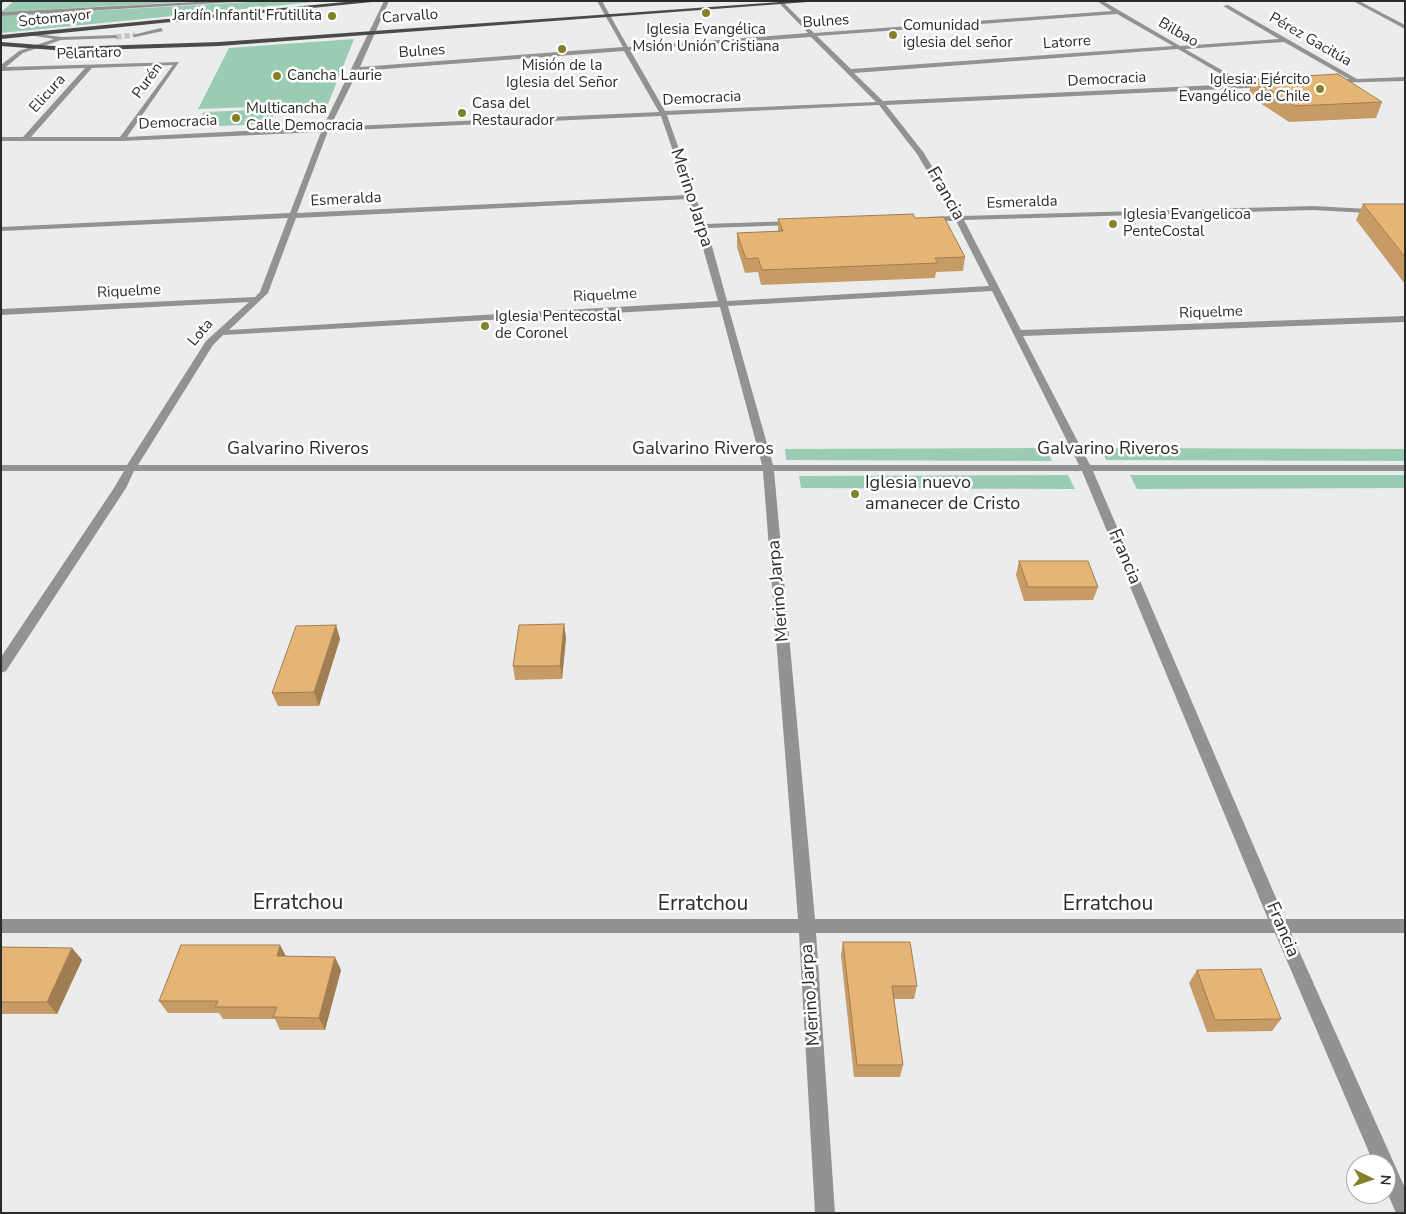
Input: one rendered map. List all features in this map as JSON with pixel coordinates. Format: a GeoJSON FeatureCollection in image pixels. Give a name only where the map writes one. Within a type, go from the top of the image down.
{"type":"FeatureCollection","features":[{"type":"Feature","properties":{"kind":"main road"},"geometry":{"type":"LineString","coordinates":[[299,7],[329,1]]}},
{"type":"Feature","properties":{"kind":"main road","name":"Sotomayor"},"geometry":{"type":"LineString","coordinates":[[1,37],[299,7],[380,1]]}},
{"type":"Feature","properties":{"kind":"main road","name":"Carvallo"},"geometry":{"type":"LineString","coordinates":[[1,44],[67,49],[162,38],[374,32],[819,1]]}},
{"type":"Feature","properties":{"kind":"street"},"geometry":{"type":"LineString","coordinates":[[1,14],[250,1]]}},
{"type":"Feature","properties":{"kind":"street","name":"Lota"},"geometry":{"type":"LineString","coordinates":[[1,668],[120,488],[141,448],[218,333],[264,294],[322,136],[374,32],[387,1]]}},
{"type":"Feature","properties":{"kind":"street","name":"Merino Jarpa"},"geometry":{"type":"LineString","coordinates":[[599,1],[663,113],[702,226],[768,467],[807,926],[825,1213]]}},
{"type":"Feature","properties":{"kind":"street","name":"Bilbao"},"geometry":{"type":"LineString","coordinates":[[1099,1],[1245,86]]}},
{"type":"Feature","properties":{"kind":"street"},"geometry":{"type":"LineString","coordinates":[[1355,1],[1405,27]]}},
{"type":"Feature","properties":{"kind":"street","name":"Francia"},"geometry":{"type":"LineString","coordinates":[[781,3],[881,103],[920,153],[959,218],[1086,467],[1280,927],[1380,1154]]}},
{"type":"Feature","properties":{"kind":"street","name":"Pérez Gacitúa"},"geometry":{"type":"LineString","coordinates":[[1226,6],[1356,81]]}},
{"type":"Feature","properties":{"kind":"street","name":"Bulnes"},"geometry":{"type":"LineString","coordinates":[[356,69],[1118,12]]}},
{"type":"Feature","properties":{"kind":"street"},"geometry":{"type":"LineString","coordinates":[[135,35],[162,38],[163,20]]}},
{"type":"Feature","properties":{"kind":"street"},"geometry":{"type":"LineString","coordinates":[[31,34],[62,39],[116,37]]}},
{"type":"Feature","properties":{"kind":"street"},"geometry":{"type":"LineString","coordinates":[[1,69],[21,52],[31,47],[62,39]]}},
{"type":"Feature","properties":{"kind":"street","name":"Latorre"},"geometry":{"type":"LineString","coordinates":[[850,71],[1286,40]]}},
{"type":"Feature","properties":{"kind":"street","name":"Pelantaro"},"geometry":{"type":"LineString","coordinates":[[1,69],[177,63]]}},
{"type":"Feature","properties":{"kind":"street","name":"Purén"},"geometry":{"type":"LineString","coordinates":[[122,138],[177,63]]}},
{"type":"Feature","properties":{"kind":"street","name":"Elicura"},"geometry":{"type":"LineString","coordinates":[[25,139],[90,66]]}},
{"type":"Feature","properties":{"kind":"street"},"geometry":{"type":"LineString","coordinates":[[1328,82],[1405,79]]}},
{"type":"Feature","properties":{"kind":"street","name":"Democracia"},"geometry":{"type":"LineString","coordinates":[[1,139],[122,138],[1272,85]]}},
{"type":"Feature","properties":{"kind":"street","name":"Esmeralda"},"geometry":{"type":"LineString","coordinates":[[1,230],[692,197]]}},
{"type":"Feature","properties":{"kind":"street","name":"Esmeralda"},"geometry":{"type":"LineString","coordinates":[[919,220],[1313,208],[1405,213]]}},
{"type":"Feature","properties":{"kind":"street"},"geometry":{"type":"LineString","coordinates":[[702,226],[801,223]]}},
{"type":"Feature","properties":{"kind":"street","name":"Riquelme"},"geometry":{"type":"LineString","coordinates":[[218,333],[994,288]]}},
{"type":"Feature","properties":{"kind":"street","name":"Riquelme"},"geometry":{"type":"LineString","coordinates":[[1,312],[259,300]]}},
{"type":"Feature","properties":{"kind":"street","name":"Riquelme"},"geometry":{"type":"LineString","coordinates":[[1018,333],[1405,320]]}},
{"type":"Feature","properties":{"kind":"street","name":"Galvarino Riveros"},"geometry":{"type":"LineString","coordinates":[[1,468],[1405,468]]}},
{"type":"Feature","properties":{"kind":"street","name":"Erratchou"},"geometry":{"type":"LineString","coordinates":[[1,926],[1405,926]]}},
{"type":"Feature","properties":{"kind":"street"},"geometry":{"type":"LineString","coordinates":[[1396,1191],[1405,1211]]}},
{"type":"Feature","properties":{"kind":"green space"},"geometry":{"type":"Polygon","coordinates":[[[14,1],[204,1],[1,12],[14,1]]]}},
{"type":"Feature","properties":{"kind":"green space"},"geometry":{"type":"Polygon","coordinates":[[[267,1],[324,1],[1,33],[1,16],[267,1]]]}},
{"type":"Feature","properties":{"kind":"green space","name":"Cancha Laurie"},"geometry":{"type":"Polygon","coordinates":[[[354,39],[328,104],[198,109],[229,48],[354,39]]]}},
{"type":"Feature","properties":{"kind":"green space","name":"Multicancha Calle Democracia"},"geometry":{"type":"Polygon","coordinates":[[[277,109],[269,124],[194,127],[204,112],[277,109]]]}},
{"type":"Feature","properties":{"kind":"green space"},"geometry":{"type":"Polygon","coordinates":[[[1046,448],[1052,461],[786,460],[785,449],[1046,448]]]}},
{"type":"Feature","properties":{"kind":"green space"},"geometry":{"type":"Polygon","coordinates":[[[1101,448],[1405,449],[1405,461],[1106,460],[1101,448]]]}},
{"type":"Feature","properties":{"kind":"green space"},"geometry":{"type":"Polygon","coordinates":[[[1068,475],[1075,489],[801,488],[799,476],[1068,475]]]}},
{"type":"Feature","properties":{"kind":"green space"},"geometry":{"type":"Polygon","coordinates":[[[1130,475],[1405,475],[1405,488],[1137,489],[1130,475]]]}},
{"type":"Feature","properties":{"kind":"building"},"geometry":{"type":"Polygon","coordinates":[[[1338,74],[1382,102],[1295,106],[1253,79],[1338,74]]]}},
{"type":"Feature","properties":{"kind":"building"},"geometry":{"type":"Polygon","coordinates":[[[1363,204],[1405,204],[1405,257],[1363,204]]]}},
{"type":"Feature","properties":{"kind":"building"},"geometry":{"type":"Polygon","coordinates":[[[913,214],[915,218],[944,217],[965,257],[935,258],[938,263],[762,270],[758,258],[746,259],[737,233],[783,231],[778,219],[913,214]]]}},
{"type":"Feature","properties":{"kind":"building"},"geometry":{"type":"Polygon","coordinates":[[[1019,561],[1088,561],[1098,587],[1028,587],[1019,561]]]}},
{"type":"Feature","properties":{"kind":"building"},"geometry":{"type":"Polygon","coordinates":[[[564,624],[560,666],[513,666],[519,625],[564,624]]]}},
{"type":"Feature","properties":{"kind":"building"},"geometry":{"type":"Polygon","coordinates":[[[336,625],[314,692],[272,693],[296,626],[336,625]]]}},
{"type":"Feature","properties":{"kind":"building"},"geometry":{"type":"Polygon","coordinates":[[[843,942],[910,942],[917,986],[892,986],[903,1065],[857,1065],[843,942]]]}},
{"type":"Feature","properties":{"kind":"building"},"geometry":{"type":"Polygon","coordinates":[[[181,945],[280,945],[277,956],[335,957],[319,1018],[273,1017],[277,1007],[215,1007],[218,1001],[159,1001],[181,945]]]}},
{"type":"Feature","properties":{"kind":"building"},"geometry":{"type":"Polygon","coordinates":[[[1,947],[72,948],[47,1002],[1,1002],[1,947]]]}},
{"type":"Feature","properties":{"kind":"building"},"geometry":{"type":"Polygon","coordinates":[[[1261,969],[1281,1019],[1215,1020],[1197,970],[1261,969]]]}},
{"type":"Feature","properties":{"kind":"tunnel"},"geometry":{"type":"LineString","coordinates":[[116,37],[135,35]]}},
{"type":"Feature","properties":{"kind":"place","name":"Iglesia Evangélica Msión Unión Cristiana"},"geometry":{"type":"Point","coordinates":[706,13]}},
{"type":"Feature","properties":{"kind":"place","name":"Jardín Infantil Frutillita"},"geometry":{"type":"Point","coordinates":[332,16]}},
{"type":"Feature","properties":{"kind":"place","name":"Comunidad iglesia del señor"},"geometry":{"type":"Point","coordinates":[893,35]}},
{"type":"Feature","properties":{"kind":"place","name":"Misión de la Iglesia del Señor"},"geometry":{"type":"Point","coordinates":[562,49]}},
{"type":"Feature","properties":{"kind":"place","name":"Cancha Laurie"},"geometry":{"type":"Point","coordinates":[277,76]}},
{"type":"Feature","properties":{"kind":"place","name":"Iglesia: Ejército Evangélico de Chile"},"geometry":{"type":"Point","coordinates":[1320,89]}},
{"type":"Feature","properties":{"kind":"place","name":"Casa del Restaurador"},"geometry":{"type":"Point","coordinates":[462,113]}},
{"type":"Feature","properties":{"kind":"place","name":"Multicancha Calle Democracia"},"geometry":{"type":"Point","coordinates":[236,118]}},
{"type":"Feature","properties":{"kind":"place","name":"Iglesia Evangelicoa PenteCostal"},"geometry":{"type":"Point","coordinates":[1113,224]}},
{"type":"Feature","properties":{"kind":"place","name":"Iglesia Pentecostal de Coronel"},"geometry":{"type":"Point","coordinates":[485,326]}},
{"type":"Feature","properties":{"kind":"place","name":"Iglesia nuevo amanecer de Cristo"},"geometry":{"type":"Point","coordinates":[855,494]}}]}
